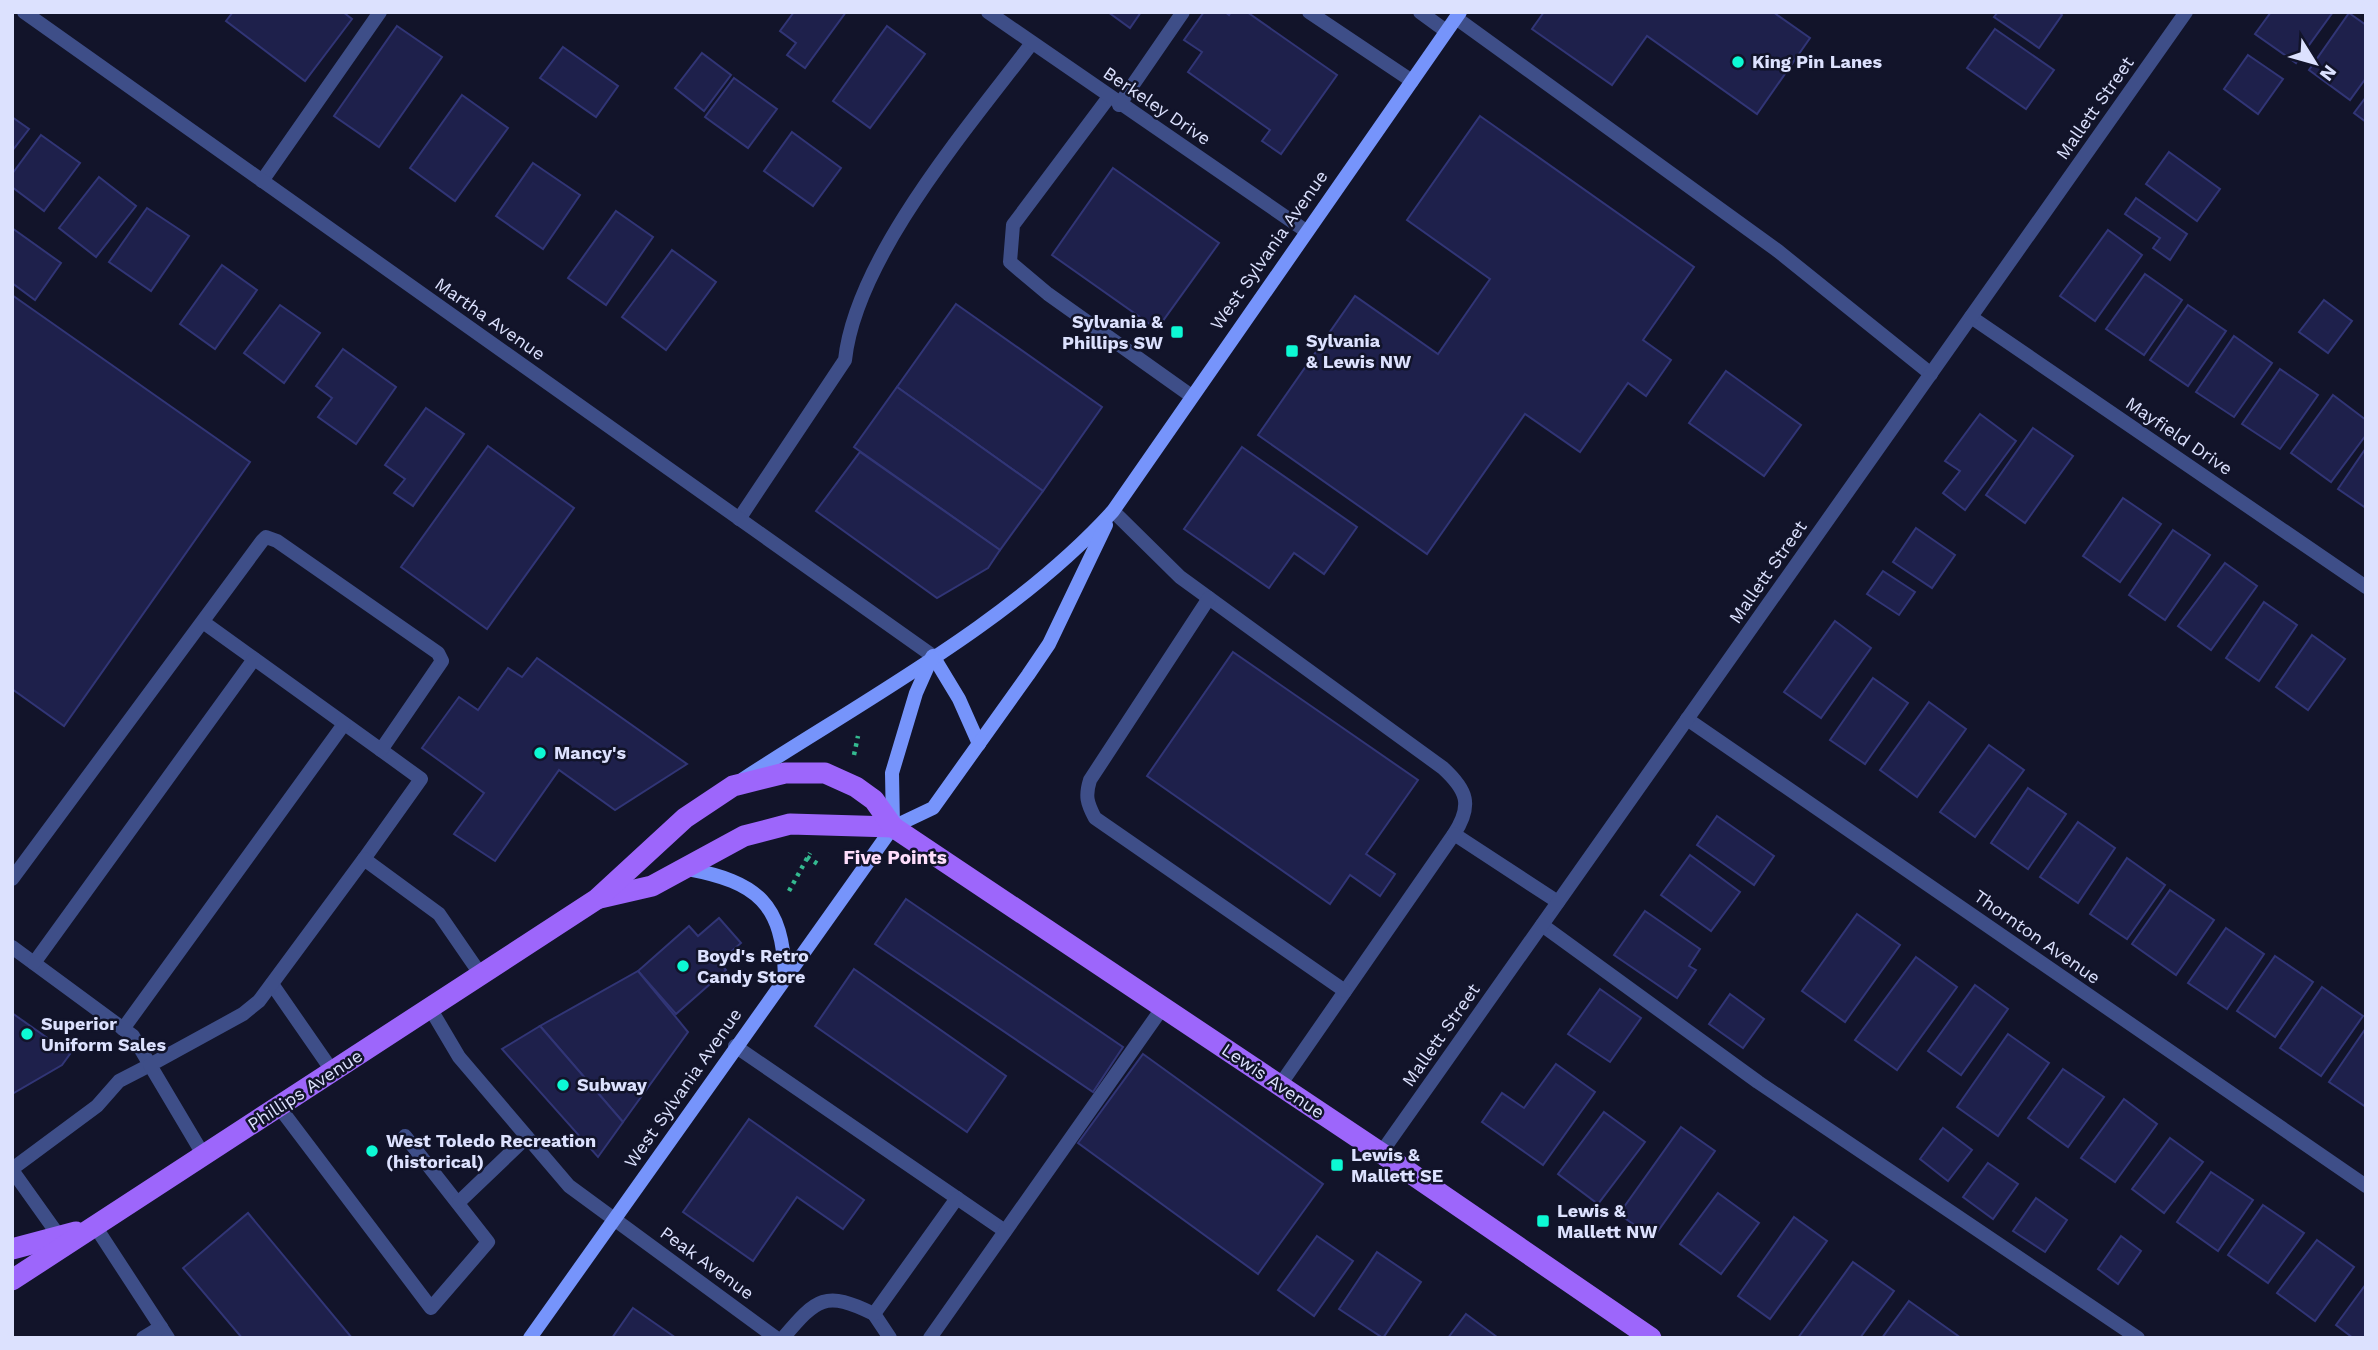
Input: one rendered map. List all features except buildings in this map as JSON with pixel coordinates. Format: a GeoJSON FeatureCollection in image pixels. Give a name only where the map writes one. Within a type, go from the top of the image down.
{"type":"FeatureCollection","features":[{"type":"Feature","properties":{"kind":"main road","name":"West Sylvania Avenue"},"geometry":{"type":"LineString","coordinates":[[530,1338],[893,827],[933,808],[979,744],[1049,644],[1113,511],[1190,396],[1458,15]]}},
{"type":"Feature","properties":{"kind":"main road","name":"West Sylvania Avenue"},"geometry":{"type":"LineString","coordinates":[[733,786],[995,615],[1075,553],[1113,511]]}},
{"type":"Feature","properties":{"kind":"main road"},"geometry":{"type":"LineString","coordinates":[[933,656],[959,699],[979,744]]}},
{"type":"Feature","properties":{"kind":"main road"},"geometry":{"type":"LineString","coordinates":[[893,827],[892,773],[916,692],[933,656]]}},
{"type":"Feature","properties":{"kind":"main road","name":"Phillips Avenue"},"geometry":{"type":"LineString","coordinates":[[12,1280],[597,899],[685,818],[733,786],[785,773],[825,773],[856,787],[874,800],[893,827]]}},
{"type":"Feature","properties":{"kind":"main road","name":"Phillips Avenue"},"geometry":{"type":"LineString","coordinates":[[597,899],[652,886],[688,869],[744,836],[790,824],[893,827]]}},
{"type":"Feature","properties":{"kind":"main road","name":"Lewis Avenue"},"geometry":{"type":"LineString","coordinates":[[893,827],[1381,1153],[1651,1338]]}},
{"type":"Feature","properties":{"kind":"main road"},"geometry":{"type":"LineString","coordinates":[[688,869],[725,876],[752,889],[771,913],[784,941],[785,977]]}},
{"type":"Feature","properties":{"kind":"main road"},"geometry":{"type":"LineString","coordinates":[[12,1249],[95,1226]]}},
{"type":"Feature","properties":{"kind":"street","name":"Martha Avenue"},"geometry":{"type":"LineString","coordinates":[[24,12],[933,656]]}},
{"type":"Feature","properties":{"kind":"street"},"geometry":{"type":"LineString","coordinates":[[262,181],[380,12]]}},
{"type":"Feature","properties":{"kind":"street","name":"Berkeley Drive"},"geometry":{"type":"LineString","coordinates":[[988,12],[1306,231]]}},
{"type":"Feature","properties":{"kind":"street"},"geometry":{"type":"LineString","coordinates":[[1183,12],[1013,225],[1010,262],[1048,294],[1190,396]]}},
{"type":"Feature","properties":{"kind":"street"},"geometry":{"type":"LineString","coordinates":[[1309,12],[1412,80]]}},
{"type":"Feature","properties":{"kind":"street"},"geometry":{"type":"LineString","coordinates":[[1420,12],[1446,31]]}},
{"type":"Feature","properties":{"kind":"street","name":"Mallett Street"},"geometry":{"type":"LineString","coordinates":[[1381,1153],[2186,12]]}},
{"type":"Feature","properties":{"kind":"street"},"geometry":{"type":"LineString","coordinates":[[1458,15],[1778,251],[1931,374]]}},
{"type":"Feature","properties":{"kind":"street"},"geometry":{"type":"LineString","coordinates":[[739,519],[845,360],[848,329],[887,246],[937,169],[1032,43]]}},
{"type":"Feature","properties":{"kind":"street","name":"Mayfield Drive"},"geometry":{"type":"LineString","coordinates":[[1971,317],[2366,587]]}},
{"type":"Feature","properties":{"kind":"street"},"geometry":{"type":"LineString","coordinates":[[1113,511],[1180,577],[1460,783],[1466,800],[1464,818],[1454,834],[1280,1086]]}},
{"type":"Feature","properties":{"kind":"street"},"geometry":{"type":"LineString","coordinates":[[12,879],[262,541],[272,538],[438,653],[442,661],[440,666],[381,750]]}},
{"type":"Feature","properties":{"kind":"street"},"geometry":{"type":"LineString","coordinates":[[1209,598],[1090,780],[1085,794],[1088,804],[1095,818],[1345,991]]}},
{"type":"Feature","properties":{"kind":"street"},"geometry":{"type":"LineString","coordinates":[[60,1236],[12,1170],[97,1106],[119,1081],[243,1014],[259,1001],[421,779],[203,622]]}},
{"type":"Feature","properties":{"kind":"street"},"geometry":{"type":"LineString","coordinates":[[34,963],[254,659]]}},
{"type":"Feature","properties":{"kind":"street","name":"Thornton Avenue"},"geometry":{"type":"LineString","coordinates":[[1687,719],[2366,1186]]}},
{"type":"Feature","properties":{"kind":"street"},"geometry":{"type":"LineString","coordinates":[[123,1029],[344,724]]}},
{"type":"Feature","properties":{"kind":"street"},"geometry":{"type":"LineString","coordinates":[[1454,834],[1558,902]]}},
{"type":"Feature","properties":{"kind":"street"},"geometry":{"type":"LineString","coordinates":[[364,859],[439,914],[481,975]]}},
{"type":"Feature","properties":{"kind":"street"},"geometry":{"type":"LineString","coordinates":[[1542,925],[1758,1082],[2137,1338]]}},
{"type":"Feature","properties":{"kind":"street"},"geometry":{"type":"LineString","coordinates":[[12,947],[132,1036],[204,1156]]}},
{"type":"Feature","properties":{"kind":"street"},"geometry":{"type":"LineString","coordinates":[[272,984],[333,1072]]}},
{"type":"Feature","properties":{"kind":"street"},"geometry":{"type":"LineString","coordinates":[[930,1338],[1163,1007]]}},
{"type":"Feature","properties":{"kind":"street","name":"Peak Avenue"},"geometry":{"type":"LineString","coordinates":[[430,1008],[459,1057],[569,1186],[776,1338]]}},
{"type":"Feature","properties":{"kind":"street"},"geometry":{"type":"LineString","coordinates":[[735,1046],[1005,1231]]}},
{"type":"Feature","properties":{"kind":"street"},"geometry":{"type":"LineString","coordinates":[[279,1107],[431,1308],[488,1242],[405,1136]]}},
{"type":"Feature","properties":{"kind":"street"},"geometry":{"type":"LineString","coordinates":[[459,1202],[527,1137]]}},
{"type":"Feature","properties":{"kind":"street"},"geometry":{"type":"LineString","coordinates":[[874,1314],[957,1198]]}},
{"type":"Feature","properties":{"kind":"street"},"geometry":{"type":"LineString","coordinates":[[95,1226],[164,1332],[143,1338]]}},
{"type":"Feature","properties":{"kind":"street"},"geometry":{"type":"LineString","coordinates":[[783,1338],[809,1307],[823,1300],[839,1299],[874,1314],[890,1338]]}},
{"type":"Feature","properties":{"kind":"path"},"geometry":{"type":"LineString","coordinates":[[853,760],[859,732]]}},
{"type":"Feature","properties":{"kind":"path"},"geometry":{"type":"LineString","coordinates":[[785,897],[809,855],[821,866]]}},
{"type":"Feature","properties":{"kind":"place","name":"King Pin Lanes"},"geometry":{"type":"Point","coordinates":[1738,62]}},
{"type":"Feature","properties":{"kind":"place","name":"Sylvania & Phillips SW"},"geometry":{"type":"Point","coordinates":[1177,332]}},
{"type":"Feature","properties":{"kind":"place","name":"Sylvania & Lewis NW"},"geometry":{"type":"Point","coordinates":[1292,351]}},
{"type":"Feature","properties":{"kind":"place","name":"Mancy's"},"geometry":{"type":"Point","coordinates":[540,753]}},
{"type":"Feature","properties":{"kind":"place","name":"Boyd's Retro Candy Store"},"geometry":{"type":"Point","coordinates":[683,966]}},
{"type":"Feature","properties":{"kind":"place","name":"Superior Uniform Sales"},"geometry":{"type":"Point","coordinates":[27,1034]}},
{"type":"Feature","properties":{"kind":"place","name":"Subway"},"geometry":{"type":"Point","coordinates":[563,1085]}},
{"type":"Feature","properties":{"kind":"place","name":"West Toledo Recreation (historical)"},"geometry":{"type":"Point","coordinates":[372,1151]}},
{"type":"Feature","properties":{"kind":"place","name":"Lewis & Mallett SE"},"geometry":{"type":"Point","coordinates":[1337,1165]}},
{"type":"Feature","properties":{"kind":"place","name":"Lewis & Mallett NW"},"geometry":{"type":"Point","coordinates":[1543,1221]}},
{"type":"Feature","properties":{"kind":"district","name":"Five Points"},"geometry":{"type":"Point","coordinates":[895,857]}}]}
